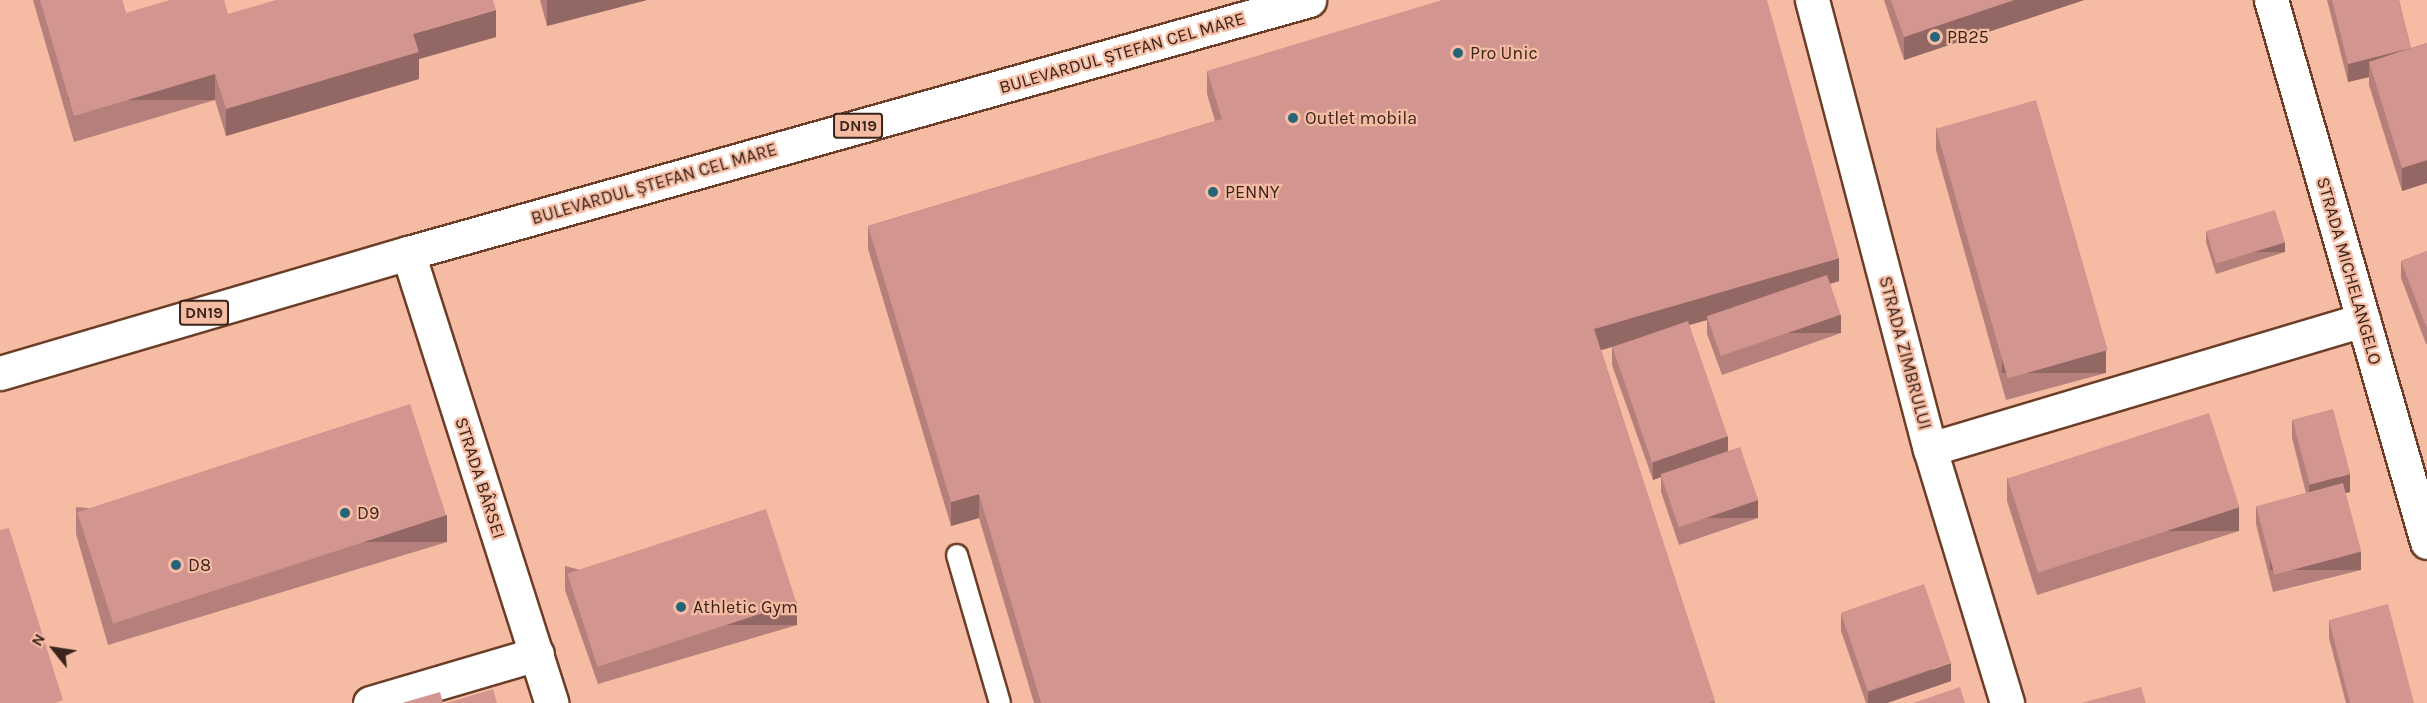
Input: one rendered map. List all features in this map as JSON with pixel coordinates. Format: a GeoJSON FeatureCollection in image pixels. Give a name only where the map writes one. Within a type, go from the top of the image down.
{"type":"FeatureCollection","features":[{"type":"Feature","properties":{"kind":"street","name":"BULEVARDUL ȘTEFAN CEL MARE"},"geometry":{"type":"LineString","coordinates":[[0,373],[408,253],[1309,0]]}},
{"type":"Feature","properties":{"kind":"street","name":"STRADA ZIMBRULUI"},"geometry":{"type":"LineString","coordinates":[[1812,0],[1930,449],[2007,703]]}},
{"type":"Feature","properties":{"kind":"street","name":"STRADA MICHELANGELO"},"geometry":{"type":"LineString","coordinates":[[2271,0],[2427,542]]}},
{"type":"Feature","properties":{"kind":"street","name":"STRADA BÂRSEI"},"geometry":{"type":"LineString","coordinates":[[408,253],[552,703]]}},
{"type":"Feature","properties":{"kind":"street"},"geometry":{"type":"LineString","coordinates":[[1930,449],[2363,321]]}},
{"type":"Feature","properties":{"kind":"street"},"geometry":{"type":"LineString","coordinates":[[370,703],[537,654]]}},
{"type":"Feature","properties":{"kind":"lane"},"geometry":{"type":"LineString","coordinates":[[957,555],[1000,703]]}},
{"type":"Feature","properties":{"kind":"building"},"geometry":{"type":"Polygon","coordinates":[[[40,0],[122,0],[126,13],[170,0],[224,0],[228,14],[276,0],[493,0],[496,10],[413,34],[419,52],[226,109],[215,74],[74,116],[40,0]]]}},
{"type":"Feature","properties":{"kind":"building"},"geometry":{"type":"Polygon","coordinates":[[[1442,0],[1767,0],[1839,258],[1594,329],[1715,701],[1708,703],[1041,703],[979,494],[951,502],[868,226],[1222,119],[1207,71],[1442,0]]]}},
{"type":"Feature","properties":{"kind":"building"},"geometry":{"type":"Polygon","coordinates":[[[1891,0],[2014,0],[1904,37],[1891,0]]]}},
{"type":"Feature","properties":{"kind":"building"},"geometry":{"type":"Polygon","coordinates":[[[2332,0],[2399,0],[2411,48],[2348,64],[2332,0]]]}},
{"type":"Feature","properties":{"kind":"building"},"geometry":{"type":"Polygon","coordinates":[[[2427,43],[2427,160],[2402,168],[2369,62],[2427,43]]]}},
{"type":"Feature","properties":{"kind":"building"},"geometry":{"type":"Polygon","coordinates":[[[2036,100],[2108,350],[2008,379],[1936,129],[2036,100]]]}},
{"type":"Feature","properties":{"kind":"building"},"geometry":{"type":"Polygon","coordinates":[[[2275,210],[2285,243],[2216,264],[2206,231],[2275,210]]]}},
{"type":"Feature","properties":{"kind":"building"},"geometry":{"type":"Polygon","coordinates":[[[2427,251],[2427,326],[2426,327],[2401,261],[2427,251]]]}},
{"type":"Feature","properties":{"kind":"building"},"geometry":{"type":"Polygon","coordinates":[[[1827,275],[1841,315],[1721,356],[1707,316],[1827,275]]]}},
{"type":"Feature","properties":{"kind":"building"},"geometry":{"type":"Polygon","coordinates":[[[1688,321],[1728,436],[1652,462],[1612,347],[1688,321]]]}},
{"type":"Feature","properties":{"kind":"building"},"geometry":{"type":"Polygon","coordinates":[[[410,404],[446,515],[113,623],[77,512],[410,404]]]}},
{"type":"Feature","properties":{"kind":"building"},"geometry":{"type":"Polygon","coordinates":[[[2333,409],[2350,474],[2310,485],[2292,420],[2333,409]]]}},
{"type":"Feature","properties":{"kind":"building"},"geometry":{"type":"Polygon","coordinates":[[[2209,413],[2240,507],[2038,573],[2007,479],[2209,413]]]}},
{"type":"Feature","properties":{"kind":"building"},"geometry":{"type":"Polygon","coordinates":[[[1740,447],[1758,500],[1679,527],[1661,474],[1740,447]]]}},
{"type":"Feature","properties":{"kind":"building"},"geometry":{"type":"Polygon","coordinates":[[[2343,483],[2361,552],[2274,575],[2256,506],[2343,483]]]}},
{"type":"Feature","properties":{"kind":"building","name":"Athletic Gym"},"geometry":{"type":"Polygon","coordinates":[[[766,509],[796,602],[598,667],[567,574],[766,509]]]}},
{"type":"Feature","properties":{"kind":"building"},"geometry":{"type":"Polygon","coordinates":[[[9,528],[63,700],[55,703],[0,703],[0,530],[9,528]]]}},
{"type":"Feature","properties":{"kind":"building"},"geometry":{"type":"Polygon","coordinates":[[[1924,584],[1951,662],[1868,691],[1841,613],[1924,584]]]}},
{"type":"Feature","properties":{"kind":"building"},"geometry":{"type":"Polygon","coordinates":[[[2388,604],[2414,703],[2350,703],[2329,620],[2388,604]]]}},
{"type":"Feature","properties":{"kind":"building"},"geometry":{"type":"Polygon","coordinates":[[[1960,687],[1965,703],[1913,703],[1960,687]]]}},
{"type":"Feature","properties":{"kind":"building"},"geometry":{"type":"Polygon","coordinates":[[[2141,687],[2146,703],[2081,703],[2141,687]]]}},
{"type":"Feature","properties":{"kind":"building"},"geometry":{"type":"Polygon","coordinates":[[[493,689],[497,703],[447,703],[493,689]]]}},
{"type":"Feature","properties":{"kind":"building"},"geometry":{"type":"Polygon","coordinates":[[[440,692],[443,703],[402,703],[440,692]]]}},
{"type":"Feature","properties":{"kind":"place","name":"PB25"},"geometry":{"type":"Point","coordinates":[1935,37]}},
{"type":"Feature","properties":{"kind":"place","name":"Pro Unic"},"geometry":{"type":"Point","coordinates":[1458,53]}},
{"type":"Feature","properties":{"kind":"place","name":"Outlet mobila"},"geometry":{"type":"Point","coordinates":[1293,118]}},
{"type":"Feature","properties":{"kind":"place","name":"PENNY"},"geometry":{"type":"Point","coordinates":[1213,192]}},
{"type":"Feature","properties":{"kind":"place","name":"D9"},"geometry":{"type":"Point","coordinates":[345,513]}},
{"type":"Feature","properties":{"kind":"place","name":"D8"},"geometry":{"type":"Point","coordinates":[176,565]}},
{"type":"Feature","properties":{"kind":"place","name":"Athletic Gym"},"geometry":{"type":"Point","coordinates":[681,607]}}]}
